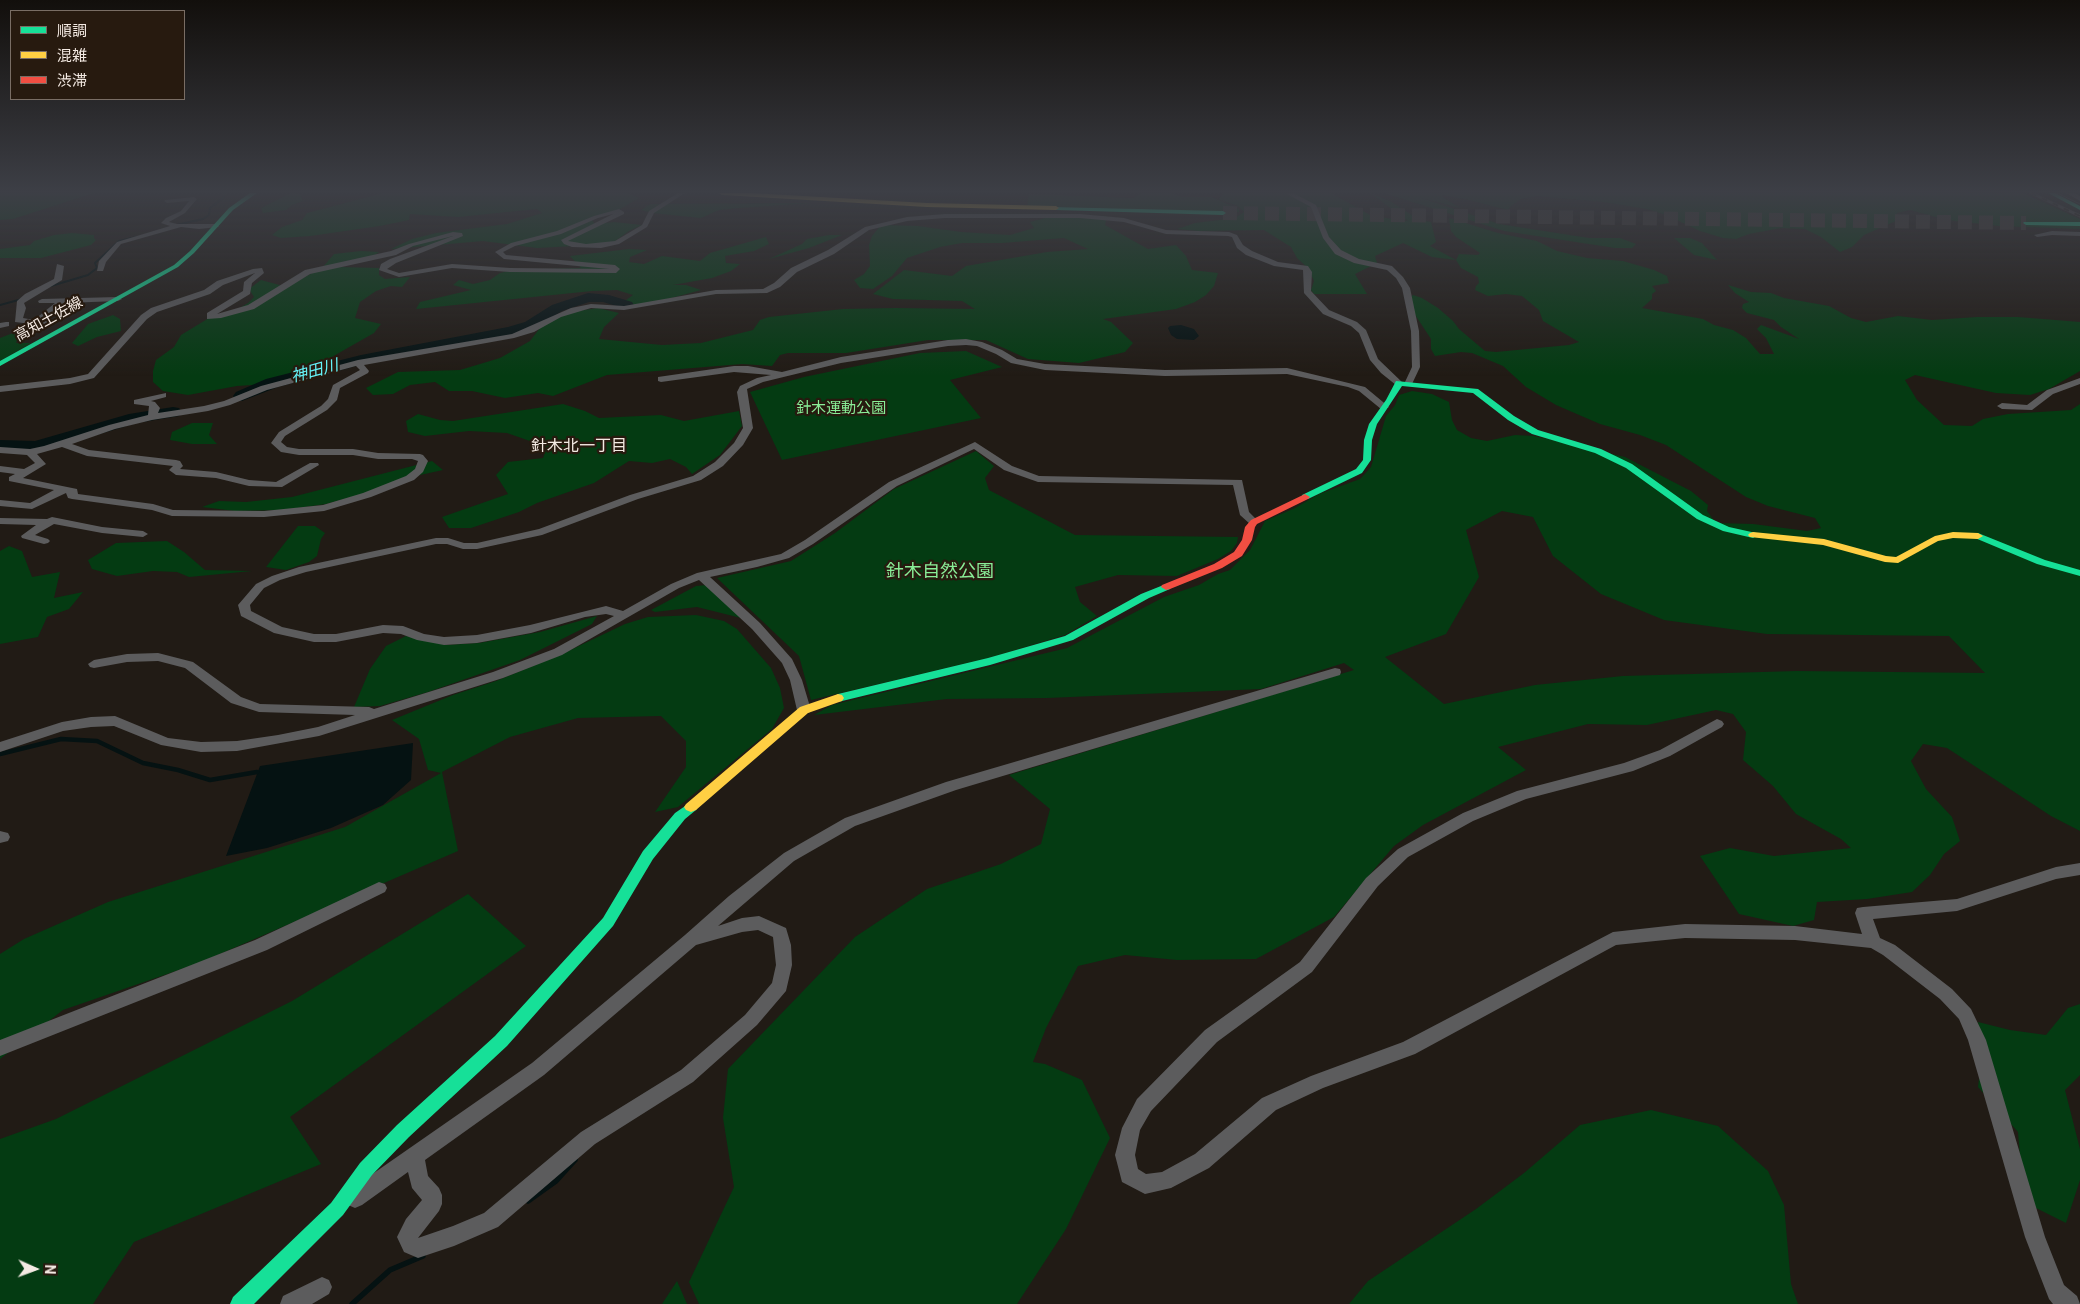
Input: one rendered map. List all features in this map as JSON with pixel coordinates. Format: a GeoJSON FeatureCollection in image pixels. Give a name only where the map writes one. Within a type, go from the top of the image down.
{"type":"FeatureCollection","features":[{"type":"Feature","properties":{"kind":"main road","name":"高知土佐線"},"geometry":{"type":"LineString","coordinates":[[0,364],[176,266],[188,254]]}},
{"type":"Feature","properties":{"kind":"main road"},"geometry":{"type":"LineString","coordinates":[[240,1304],[337,1209],[366,1169],[403,1131],[501,1041],[608,922],[648,855],[680,816],[804,710],[831,700],[990,662],[1069,638],[1145,596],[1218,566],[1238,554],[1248,540],[1250,527],[1254,522],[1359,471],[1367,460],[1368,440],[1373,424],[1404,382],[1476,391],[1511,418],[1530,429],[1598,451],[1629,466],[1700,517],[1726,529],[1751,535],[1824,542],[1885,559],[1898,560],[1935,539],[1952,535],[1975,535],[2041,562],[2080,573]]}},
{"type":"Feature","properties":{"kind":"street"},"geometry":{"type":"LineString","coordinates":[[100,269],[103,261],[109,254]]}},
{"type":"Feature","properties":{"kind":"street"},"geometry":{"type":"LineString","coordinates":[[0,389],[92,376],[144,317],[154,310],[207,292],[220,283],[253,271],[259,270],[260,273],[248,282],[248,292],[210,315],[210,317],[221,316],[251,307],[308,272],[389,254]]}},
{"type":"Feature","properties":{"kind":"street"},"geometry":{"type":"LineString","coordinates":[[412,254],[393,261],[384,266],[383,270],[399,275],[452,266],[510,270],[613,271],[616,269],[615,267],[504,257],[501,254]]}},
{"type":"Feature","properties":{"kind":"street"},"geometry":{"type":"LineString","coordinates":[[0,450],[30,452],[152,417],[205,409],[227,403],[264,388],[358,363],[514,336],[531,330],[558,315],[591,306],[624,308],[716,292],[764,291],[777,285],[794,270],[827,254]]}},
{"type":"Feature","properties":{"kind":"street"},"geometry":{"type":"LineString","coordinates":[[1251,254],[1277,264],[1305,268],[1308,272],[1307,292],[1326,312],[1354,324],[1362,332],[1374,360],[1384,371],[1404,382],[1416,367],[1415,331],[1406,288],[1399,277],[1389,268],[1357,261],[1342,254]]}},
{"type":"Feature","properties":{"kind":"street"},"geometry":{"type":"LineString","coordinates":[[51,322],[40,323],[18,320],[22,308],[20,304],[28,297],[58,280],[60,266]]}},
{"type":"Feature","properties":{"kind":"street"},"geometry":{"type":"LineString","coordinates":[[42,301],[67,298],[118,299]]}},
{"type":"Feature","properties":{"kind":"street"},"geometry":{"type":"LineString","coordinates":[[40,323],[37,321],[67,298]]}},
{"type":"Feature","properties":{"kind":"street"},"geometry":{"type":"LineString","coordinates":[[626,615],[606,610],[584,614],[531,629],[477,639],[444,641],[422,637],[404,630],[383,629],[336,638],[314,638],[278,630],[245,613],[244,605],[260,586],[276,578],[303,569],[436,541],[448,541],[463,546],[477,546],[542,532],[634,497],[697,478],[719,464],[738,444],[748,428],[743,388],[750,383],[841,360],[948,343],[966,342],[992,350],[1014,361],[1045,367],[1165,373],[1276,370],[1351,385],[1362,389],[1384,407]]}},
{"type":"Feature","properties":{"kind":"street"},"geometry":{"type":"LineString","coordinates":[[30,452],[41,464],[13,479],[73,491],[72,496],[154,507],[172,513],[264,514],[324,508],[395,485],[410,478],[419,470],[423,461],[420,457],[378,456],[353,452],[299,452],[284,450],[276,442],[282,434],[324,408],[332,400],[336,387],[365,371],[358,363]]}},
{"type":"Feature","properties":{"kind":"street"},"geometry":{"type":"LineString","coordinates":[[661,379],[734,369],[783,374]]}},
{"type":"Feature","properties":{"kind":"street"},"geometry":{"type":"LineString","coordinates":[[2002,406],[2029,408],[2050,392],[2080,381]]}},
{"type":"Feature","properties":{"kind":"street"},"geometry":{"type":"LineString","coordinates":[[152,417],[155,408],[152,404],[137,402],[163,395]]}},
{"type":"Feature","properties":{"kind":"street"},"geometry":{"type":"LineString","coordinates":[[62,444],[78,448],[87,453],[176,463],[178,466],[174,470],[176,472],[216,475],[249,483],[278,485],[314,465]]}},
{"type":"Feature","properties":{"kind":"street"},"geometry":{"type":"LineString","coordinates":[[0,747],[62,728],[91,722],[115,721],[166,742],[201,746],[237,746],[311,733],[498,675],[558,652],[675,586],[701,575],[757,564],[785,556],[809,542],[893,484],[975,445],[1008,468],[1038,479],[1238,482],[1244,513],[1254,522]]}},
{"type":"Feature","properties":{"kind":"street"},"geometry":{"type":"LineString","coordinates":[[0,469],[26,472]]}},
{"type":"Feature","properties":{"kind":"street"},"geometry":{"type":"LineString","coordinates":[[0,504],[32,506],[65,489]]}},
{"type":"Feature","properties":{"kind":"street"},"geometry":{"type":"LineString","coordinates":[[44,541],[26,536],[52,520],[102,530],[143,534]]}},
{"type":"Feature","properties":{"kind":"street"},"geometry":{"type":"LineString","coordinates":[[0,521],[48,522]]}},
{"type":"Feature","properties":{"kind":"street"},"geometry":{"type":"LineString","coordinates":[[701,575],[756,626],[788,662],[796,680],[804,710]]}},
{"type":"Feature","properties":{"kind":"street"},"geometry":{"type":"LineString","coordinates":[[94,664],[127,658],[158,657],[189,665],[236,700],[259,708],[381,711]]}},
{"type":"Feature","properties":{"kind":"street"},"geometry":{"type":"LineString","coordinates":[[337,1209],[372,1188],[538,1069],[691,940],[735,900],[789,857],[850,822],[951,786],[1335,672]]}},
{"type":"Feature","properties":{"kind":"street"},"geometry":{"type":"LineString","coordinates":[[1717,724],[1665,753],[1628,767],[1522,794],[1468,817],[1403,853],[1372,882],[1306,967],[1211,1036],[1144,1106],[1131,1128],[1125,1155],[1128,1174],[1145,1184],[1164,1180],[1202,1161],[1269,1104],[1317,1082],[1409,1048],[1613,939],[1685,930],[1795,933],[1873,942],[1889,950],[1939,989],[1966,1014],[1977,1040],[2035,1237],[2056,1292],[2069,1304]]}},
{"type":"Feature","properties":{"kind":"street"},"geometry":{"type":"LineString","coordinates":[[1873,942],[1863,913],[1957,905],[2056,873],[2080,869]]}},
{"type":"Feature","properties":{"kind":"street"},"geometry":{"type":"LineString","coordinates":[[0,1048],[261,945],[379,888]]}},
{"type":"Feature","properties":{"kind":"street"},"geometry":{"type":"LineString","coordinates":[[415,1157],[420,1181],[432,1195],[432,1204],[413,1226],[407,1237],[411,1245],[418,1248],[454,1236],[492,1220],[588,1138],[687,1076],[751,1020],[780,986],[784,965],[780,933],[759,922],[691,940]]}},
{"type":"Feature","properties":{"kind":"street"},"geometry":{"type":"LineString","coordinates":[[292,1304],[322,1287]]}},
{"type":"Feature","properties":{"kind":"green space"},"geometry":{"type":"Polygon","coordinates":[[[0,254],[57,254],[41,258],[0,258],[0,254]]]}},
{"type":"Feature","properties":{"kind":"green space"},"geometry":{"type":"Polygon","coordinates":[[[334,254],[377,254],[342,262],[339,267],[379,268],[379,275],[385,279],[410,277],[402,287],[391,286],[376,291],[360,302],[355,318],[381,324],[374,333],[323,362],[267,384],[237,386],[188,395],[163,391],[153,382],[156,360],[174,347],[181,335],[209,318],[231,313],[248,303],[254,297],[249,289],[261,280],[287,287],[323,267],[334,254]]]}},
{"type":"Feature","properties":{"kind":"green space"},"geometry":{"type":"Polygon","coordinates":[[[588,254],[638,254],[630,257],[629,262],[644,264],[662,256],[700,261],[709,254],[737,254],[725,256],[726,263],[740,264],[731,271],[712,278],[673,285],[686,285],[701,290],[638,305],[622,303],[633,295],[617,290],[416,309],[420,302],[471,290],[453,285],[459,280],[473,284],[490,280],[500,273],[513,270],[581,268],[570,256],[588,254]]]}},
{"type":"Feature","properties":{"kind":"green space"},"geometry":{"type":"Polygon","coordinates":[[[780,254],[788,254],[769,259],[780,254]]]}},
{"type":"Feature","properties":{"kind":"green space"},"geometry":{"type":"Polygon","coordinates":[[[869,254],[919,254],[907,258],[892,276],[873,289],[860,288],[854,280],[864,274],[870,266],[869,254]]]}},
{"type":"Feature","properties":{"kind":"green space"},"geometry":{"type":"Polygon","coordinates":[[[1036,254],[1184,254],[1192,270],[1218,273],[1214,286],[1206,295],[1195,302],[1176,309],[1103,319],[1111,322],[1133,343],[1125,352],[1079,363],[1028,359],[986,340],[928,340],[846,353],[788,353],[780,355],[772,366],[742,364],[607,375],[553,396],[538,393],[505,398],[472,391],[449,391],[435,382],[410,385],[393,394],[373,395],[366,388],[398,372],[460,370],[500,358],[530,341],[543,324],[571,312],[598,308],[619,313],[604,327],[599,339],[662,345],[701,343],[753,330],[760,320],[769,317],[843,309],[975,309],[962,301],[893,299],[873,294],[904,270],[952,276],[966,266],[1036,254]]]}},
{"type":"Feature","properties":{"kind":"green space"},"geometry":{"type":"Polygon","coordinates":[[[1295,254],[1380,254],[1375,256],[1377,263],[1355,274],[1367,294],[1314,294],[1311,290],[1314,281],[1308,268],[1295,254]]]}},
{"type":"Feature","properties":{"kind":"green space"},"geometry":{"type":"Polygon","coordinates":[[[1425,254],[1445,254],[1456,260],[1432,257],[1425,254]]]}},
{"type":"Feature","properties":{"kind":"green space"},"geometry":{"type":"Polygon","coordinates":[[[1459,254],[1569,254],[1587,258],[1623,261],[1667,276],[1669,283],[1652,286],[1656,291],[1652,294],[1652,299],[1642,308],[1703,319],[1714,325],[1733,330],[1746,338],[1760,354],[1774,354],[1766,338],[1757,329],[1761,325],[1799,339],[1774,320],[1747,313],[1742,308],[1743,304],[1749,302],[1735,293],[1728,285],[1751,292],[1771,293],[1784,298],[1829,306],[1851,318],[1866,322],[1898,316],[1932,320],[2018,317],[2080,322],[2080,371],[2049,389],[2030,395],[1996,393],[1915,375],[1905,380],[1917,400],[1944,425],[1972,426],[1983,419],[2008,414],[2071,410],[2080,404],[2080,831],[2051,816],[1947,748],[1923,744],[1911,761],[1926,789],[1952,817],[1960,841],[1944,854],[1930,875],[1912,892],[1867,899],[1817,902],[1814,920],[1793,926],[1739,914],[1700,856],[1730,848],[1774,856],[1851,848],[1841,839],[1796,814],[1773,786],[1743,760],[1746,732],[1733,714],[1716,710],[1647,725],[1588,724],[1498,747],[1526,770],[1423,825],[1394,846],[1334,917],[1256,959],[1177,960],[1125,955],[1078,966],[1046,1028],[1033,1062],[1045,1064],[1082,1080],[1110,1138],[1066,1229],[1017,1304],[699,1304],[689,1282],[734,1187],[723,1118],[728,1069],[855,937],[927,889],[1001,864],[1041,844],[1050,809],[1009,775],[1354,670],[1344,663],[1261,689],[1047,698],[947,699],[814,715],[832,705],[1067,648],[1164,597],[1199,585],[1218,574],[1230,570],[1250,550],[1265,521],[1295,508],[1319,494],[1360,479],[1371,467],[1386,416],[1395,405],[1399,395],[1412,391],[1432,394],[1449,402],[1452,420],[1457,430],[1471,438],[1487,441],[1515,435],[1534,436],[1625,457],[1691,491],[1708,505],[1707,511],[1716,523],[1753,524],[1807,531],[1821,528],[1815,518],[1768,506],[1746,497],[1666,445],[1640,435],[1600,424],[1556,405],[1526,387],[1503,366],[1472,353],[1461,352],[1435,356],[1431,349],[1431,339],[1406,301],[1413,295],[1438,308],[1485,351],[1496,352],[1569,345],[1579,342],[1543,321],[1539,310],[1522,296],[1506,294],[1488,296],[1475,290],[1479,283],[1478,277],[1461,268],[1456,260],[1459,254]],[[1502,511],[1466,530],[1479,577],[1446,634],[1385,657],[1444,704],[1535,685],[1623,676],[1797,671],[1985,673],[1949,636],[1767,634],[1664,620],[1601,594],[1553,556],[1533,517],[1502,511]]]}},
{"type":"Feature","properties":{"kind":"green space"},"geometry":{"type":"Polygon","coordinates":[[[1693,254],[1712,254],[1717,260],[1693,254]]]}},
{"type":"Feature","properties":{"kind":"green space"},"geometry":{"type":"Polygon","coordinates":[[[113,315],[120,319],[121,331],[97,337],[78,346],[72,343],[88,324],[113,315]]]}},
{"type":"Feature","properties":{"kind":"green space"},"geometry":{"type":"Polygon","coordinates":[[[21,330],[16,343],[31,343],[0,361],[0,338],[21,330]]]}},
{"type":"Feature","properties":{"kind":"green space","name":"針木運動公園"},"geometry":{"type":"Polygon","coordinates":[[[966,351],[1002,367],[950,380],[981,418],[782,460],[750,392],[804,377],[920,353],[966,351]]]}},
{"type":"Feature","properties":{"kind":"green space"},"geometry":{"type":"Polygon","coordinates":[[[563,404],[599,418],[661,415],[684,421],[739,411],[742,426],[720,455],[692,474],[686,467],[670,459],[652,463],[629,461],[594,483],[537,503],[519,512],[471,528],[449,528],[442,517],[508,494],[496,475],[508,462],[543,458],[547,447],[507,433],[469,431],[425,436],[408,432],[406,421],[418,414],[440,420],[453,421],[563,404]]]}},
{"type":"Feature","properties":{"kind":"green space"},"geometry":{"type":"Polygon","coordinates":[[[192,423],[213,423],[209,435],[217,444],[192,444],[170,440],[172,432],[192,423]]]}},
{"type":"Feature","properties":{"kind":"green space","name":"針木自然公園"},"geometry":{"type":"Polygon","coordinates":[[[976,451],[994,466],[985,478],[989,490],[1075,535],[1238,537],[1237,543],[1231,551],[1218,559],[1177,576],[1118,575],[1075,587],[1080,602],[1097,616],[1065,635],[988,658],[811,700],[799,656],[717,578],[791,561],[835,533],[894,489],[976,451]]]}},
{"type":"Feature","properties":{"kind":"green space"},"geometry":{"type":"Polygon","coordinates":[[[432,461],[443,470],[411,477],[366,493],[326,504],[283,510],[235,511],[202,507],[219,501],[246,502],[292,497],[432,461]]]}},
{"type":"Feature","properties":{"kind":"green space"},"geometry":{"type":"Polygon","coordinates":[[[298,526],[315,526],[325,533],[321,539],[317,556],[309,562],[286,570],[266,567],[298,526]]]}},
{"type":"Feature","properties":{"kind":"green space"},"geometry":{"type":"Polygon","coordinates":[[[167,541],[184,552],[205,570],[252,571],[189,577],[177,572],[153,571],[117,576],[92,569],[88,560],[116,543],[167,541]]]}},
{"type":"Feature","properties":{"kind":"green space"},"geometry":{"type":"Polygon","coordinates":[[[9,546],[22,551],[32,577],[60,572],[54,598],[83,592],[69,609],[47,617],[38,637],[0,644],[0,551],[9,546]]]}},
{"type":"Feature","properties":{"kind":"green space"},"geometry":{"type":"Polygon","coordinates":[[[707,585],[741,618],[697,607],[655,612],[651,610],[696,586],[707,585]]]}},
{"type":"Feature","properties":{"kind":"green space"},"geometry":{"type":"Polygon","coordinates":[[[696,615],[724,621],[737,629],[771,668],[780,688],[784,708],[772,729],[678,807],[655,812],[686,767],[686,741],[661,716],[578,718],[510,737],[442,772],[458,851],[199,963],[63,1010],[0,1059],[0,954],[24,939],[108,902],[345,827],[441,773],[428,770],[419,739],[392,720],[560,655],[625,624],[648,617],[696,615]]]}},
{"type":"Feature","properties":{"kind":"green space"},"geometry":{"type":"Polygon","coordinates":[[[597,616],[592,624],[520,660],[428,692],[380,706],[354,707],[370,669],[386,646],[406,636],[446,645],[479,643],[540,632],[597,616]]]}},
{"type":"Feature","properties":{"kind":"green space"},"geometry":{"type":"Polygon","coordinates":[[[468,894],[526,946],[290,1117],[321,1164],[134,1242],[93,1304],[0,1304],[0,1139],[56,1119],[292,1001],[468,894]]]}},
{"type":"Feature","properties":{"kind":"green space"},"geometry":{"type":"Polygon","coordinates":[[[2080,1004],[2080,1075],[2065,1090],[2080,1149],[2080,1180],[2066,1223],[2024,1202],[2018,1132],[1978,1087],[1983,1048],[1978,1022],[2010,1030],[2046,1035],[2068,1008],[2080,1004]]]}},
{"type":"Feature","properties":{"kind":"green space"},"geometry":{"type":"Polygon","coordinates":[[[1651,1110],[1718,1126],[1768,1171],[1784,1205],[1791,1284],[1798,1304],[1349,1304],[1368,1281],[1476,1209],[1524,1173],[1580,1125],[1651,1110]]]}},
{"type":"Feature","properties":{"kind":"green space"},"geometry":{"type":"Polygon","coordinates":[[[677,1281],[687,1304],[662,1304],[677,1281]]]}},
{"type":"Feature","properties":{"kind":"shaded area"},"geometry":{"type":"Polygon","coordinates":[[[1181,325],[1194,329],[1199,336],[1194,340],[1177,339],[1171,335],[1168,328],[1170,326],[1181,325]]]}},
{"type":"Feature","properties":{"kind":"shaded area"},"geometry":{"type":"Polygon","coordinates":[[[413,743],[411,780],[383,805],[331,828],[267,848],[226,856],[260,766],[413,743]]]}},
{"type":"Feature","properties":{"kind":"waterway"},"geometry":{"type":"LineString","coordinates":[[51,286],[88,275],[97,268],[95,263],[105,254]]}},
{"type":"Feature","properties":{"kind":"waterway","name":"神田川"},"geometry":{"type":"LineString","coordinates":[[242,396],[272,383],[367,358],[510,331],[530,325],[557,308],[588,297],[604,298],[627,305]]}},
{"type":"Feature","properties":{"kind":"waterway"},"geometry":{"type":"LineString","coordinates":[[0,305],[22,299]]}},
{"type":"Feature","properties":{"kind":"waterway","name":"神田川"},"geometry":{"type":"LineString","coordinates":[[0,446],[36,447],[135,418],[173,412]]}},
{"type":"Feature","properties":{"kind":"waterway"},"geometry":{"type":"LineString","coordinates":[[0,754],[61,739],[97,741],[143,763],[178,770],[210,780],[257,772]]}},
{"type":"Feature","properties":{"kind":"waterway"},"geometry":{"type":"LineString","coordinates":[[528,1201],[556,1181],[575,1160]]}},
{"type":"Feature","properties":{"kind":"waterway"},"geometry":{"type":"LineString","coordinates":[[352,1304],[390,1270],[423,1256]]}},
{"type":"Feature","properties":{"kind":"traffic: fast"},"geometry":{"type":"LineString","coordinates":[[0,364],[176,266],[190,254]]}},
{"type":"Feature","properties":{"kind":"traffic: fast"},"geometry":{"type":"LineString","coordinates":[[1305,497],[1359,471],[1367,460],[1368,440],[1373,424],[1390,400],[1399,383],[1475,391],[1511,418],[1535,432],[1598,451],[1629,466],[1700,517],[1726,529],[1753,535]]}},
{"type":"Feature","properties":{"kind":"traffic: fast"},"geometry":{"type":"LineString","coordinates":[[1978,536],[2041,562],[2080,573]]}},
{"type":"Feature","properties":{"kind":"traffic: fast"},"geometry":{"type":"LineString","coordinates":[[838,698],[990,661],[1069,638],[1145,596],[1166,587]]}},
{"type":"Feature","properties":{"kind":"traffic: fast"},"geometry":{"type":"LineString","coordinates":[[240,1304],[337,1209],[366,1169],[403,1131],[501,1041],[608,922],[648,855],[680,816],[691,807]]}},
{"type":"Feature","properties":{"kind":"traffic: slow"},"geometry":{"type":"LineString","coordinates":[[1753,535],[1824,542],[1885,559],[1898,560],[1935,539],[1953,535],[1978,536]]}},
{"type":"Feature","properties":{"kind":"traffic: slow"},"geometry":{"type":"LineString","coordinates":[[691,807],[804,710],[838,698]]}},
{"type":"Feature","properties":{"kind":"traffic: jam"},"geometry":{"type":"LineString","coordinates":[[1166,587],[1218,566],[1238,554],[1247,540],[1250,527],[1254,522],[1305,497]]}},
{"type":"Feature","properties":{"kind":"district","name":"針木北一丁目"},"geometry":{"type":"Point","coordinates":[579,447]}}]}
